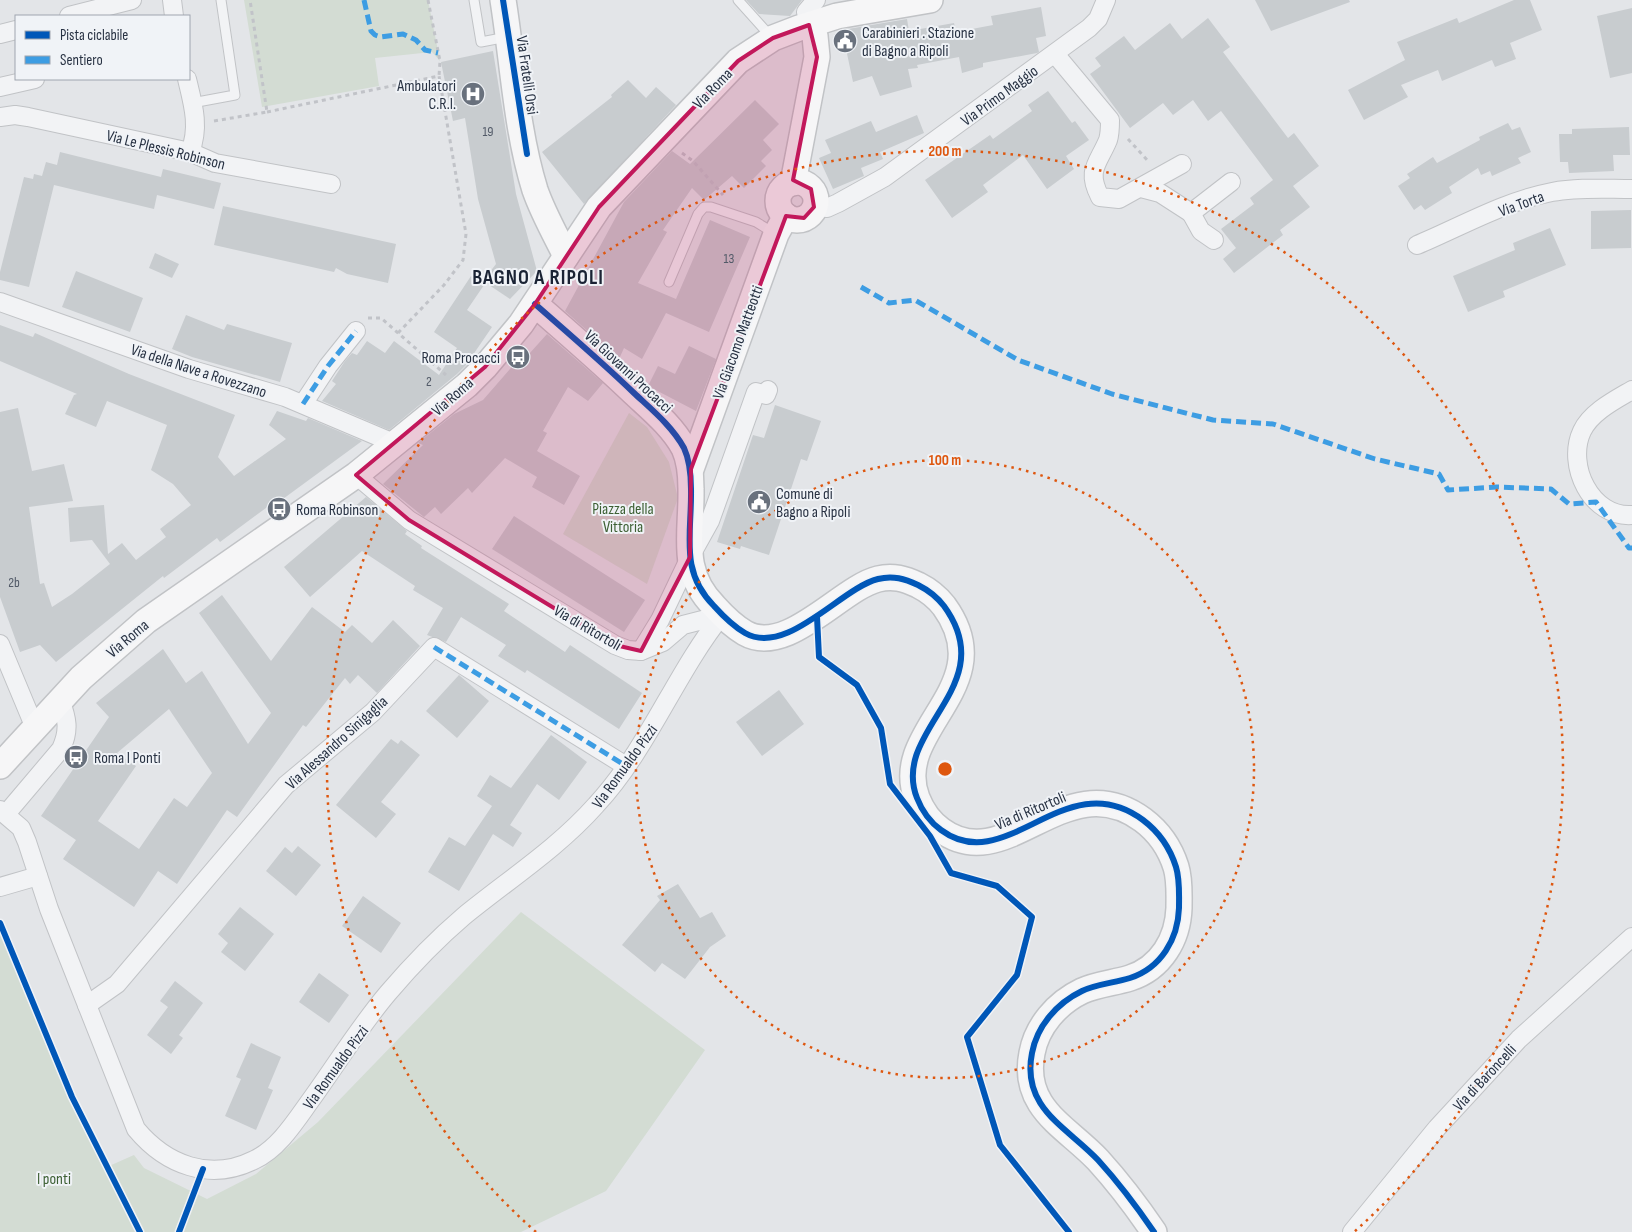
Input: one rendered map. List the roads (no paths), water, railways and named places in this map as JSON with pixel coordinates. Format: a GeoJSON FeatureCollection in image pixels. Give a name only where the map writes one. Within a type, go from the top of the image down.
{"type":"FeatureCollection","features":[{"type":"Feature","properties":{"kind":"street"},"geometry":{"type":"LineString","coordinates":[[73,15],[132,0]]}},
{"type":"Feature","properties":{"kind":"street"},"geometry":{"type":"LineString","coordinates":[[172,0],[174,15]]}},
{"type":"Feature","properties":{"kind":"street","name":"Via Fratelli Orsi"},"geometry":{"type":"LineString","coordinates":[[503,0],[519,108],[535,189],[544,214],[566,256]]}},
{"type":"Feature","properties":{"kind":"street"},"geometry":{"type":"LineString","coordinates":[[794,182],[817,57],[815,36],[806,12],[816,0]]}},
{"type":"Feature","properties":{"kind":"street","name":"Via Roma"},"geometry":{"type":"LineString","coordinates":[[0,766],[60,699],[116,646],[146,621],[356,475],[396,444],[485,367],[535,304],[599,207],[738,61],[773,38],[836,16],[930,0]]}},
{"type":"Feature","properties":{"kind":"street","name":"Via Primo Maggio"},"geometry":{"type":"LineString","coordinates":[[814,207],[827,208],[886,177],[1055,54],[1098,19],[1106,0]]}},
{"type":"Feature","properties":{"kind":"street"},"geometry":{"type":"LineString","coordinates":[[0,34],[15,30]]}},
{"type":"Feature","properties":{"kind":"street","name":"Via Primo Maggio"},"geometry":{"type":"LineString","coordinates":[[1055,54],[1110,120],[1108,138],[1094,167],[1093,183],[1100,196],[1119,199],[1182,164]]}},
{"type":"Feature","properties":{"kind":"street"},"geometry":{"type":"LineString","coordinates":[[0,87],[31,80]]}},
{"type":"Feature","properties":{"kind":"street"},"geometry":{"type":"LineString","coordinates":[[187,80],[196,132],[190,152]]}},
{"type":"Feature","properties":{"kind":"street","name":"Via Le Plessis Robinson"},"geometry":{"type":"LineString","coordinates":[[0,117],[28,117],[190,152],[215,163],[332,184]]}},
{"type":"Feature","properties":{"kind":"street"},"geometry":{"type":"LineString","coordinates":[[794,182],[800,182],[811,188],[815,201],[814,207],[804,218],[794,219],[781,225],[779,196],[784,187],[794,182]]}},
{"type":"Feature","properties":{"kind":"street"},"geometry":{"type":"LineString","coordinates":[[1191,213],[1231,182]]}},
{"type":"Feature","properties":{"kind":"street"},"geometry":{"type":"LineString","coordinates":[[1141,188],[1160,193],[1191,213],[1200,231],[1214,240]]}},
{"type":"Feature","properties":{"kind":"street","name":"Via Torta"},"geometry":{"type":"LineString","coordinates":[[1417,245],[1514,203],[1551,192],[1584,188],[1632,189]]}},
{"type":"Feature","properties":{"kind":"street","name":"Via Giacomo Matteotti"},"geometry":{"type":"LineString","coordinates":[[691,469],[781,225]]}},
{"type":"Feature","properties":{"kind":"street","name":"Via della Nave a Rovezzano"},"geometry":{"type":"LineString","coordinates":[[0,302],[190,369],[303,404],[396,444]]}},
{"type":"Feature","properties":{"kind":"street","name":"Via Giovanni Procacci"},"geometry":{"type":"LineString","coordinates":[[535,304],[659,416],[684,448],[691,469]]}},
{"type":"Feature","properties":{"kind":"street"},"geometry":{"type":"LineString","coordinates":[[303,404],[328,366],[356,330]]}},
{"type":"Feature","properties":{"kind":"street"},"geometry":{"type":"LineString","coordinates":[[641,651],[660,620],[690,557],[710,521],[756,392],[766,395],[768,390]]}},
{"type":"Feature","properties":{"kind":"street"},"geometry":{"type":"LineString","coordinates":[[1632,390],[1588,422],[1580,438],[1577,455],[1582,480],[1596,502],[1614,513],[1632,515]]}},
{"type":"Feature","properties":{"kind":"street"},"geometry":{"type":"LineString","coordinates":[[691,469],[690,557],[692,572],[697,586],[722,615]]}},
{"type":"Feature","properties":{"kind":"street","name":"Via di Ritortoli"},"geometry":{"type":"LineString","coordinates":[[356,475],[408,520],[615,645],[628,650],[641,651],[663,642],[683,625],[722,615],[750,636],[759,639],[770,638],[817,616],[872,581],[895,577],[916,584],[938,599],[946,608],[958,629],[960,641],[959,673],[953,690],[922,741],[913,768],[914,790],[921,808],[932,824],[957,840],[978,843],[1009,836],[1074,805],[1102,804],[1115,806],[1139,817],[1160,835],[1177,870],[1179,889],[1178,917],[1172,942],[1155,964],[1144,972],[1132,978],[1084,990],[1053,1012],[1039,1032],[1032,1053],[1030,1070],[1033,1092],[1049,1117],[1092,1154],[1111,1174],[1152,1230]]}},
{"type":"Feature","properties":{"kind":"street","name":"Via Romualdo Pizzi"},"geometry":{"type":"LineString","coordinates":[[3,812],[21,828],[87,1005],[136,1129],[151,1146],[182,1165],[203,1169],[238,1167],[256,1160],[270,1150],[289,1129],[387,994],[420,957],[462,917],[582,820],[614,785],[658,718],[710,631],[722,615]]}},
{"type":"Feature","properties":{"kind":"street"},"geometry":{"type":"LineString","coordinates":[[0,644],[35,728]]}},
{"type":"Feature","properties":{"kind":"street","name":"Via Alessandro Sinigaglia"},"geometry":{"type":"LineString","coordinates":[[87,1005],[117,984],[286,786],[373,712],[434,647],[626,766]]}},
{"type":"Feature","properties":{"kind":"street"},"geometry":{"type":"LineString","coordinates":[[3,812],[61,749],[68,732],[68,722],[60,699]]}},
{"type":"Feature","properties":{"kind":"street"},"geometry":{"type":"LineString","coordinates":[[0,887],[38,876]]}},
{"type":"Feature","properties":{"kind":"street","name":"Via di Baroncelli"},"geometry":{"type":"LineString","coordinates":[[1352,1232],[1437,1128],[1519,1039],[1632,937]]}},
{"type":"Feature","properties":{"kind":"lane"},"geometry":{"type":"LineString","coordinates":[[192,103],[235,95],[221,0]]}},
{"type":"Feature","properties":{"kind":"lane"},"geometry":{"type":"LineString","coordinates":[[474,0],[481,42],[509,36]]}},
{"type":"Feature","properties":{"kind":"lane"},"geometry":{"type":"LineString","coordinates":[[738,0],[773,38]]}},
{"type":"Feature","properties":{"kind":"lane"},"geometry":{"type":"LineString","coordinates":[[669,282],[698,214],[704,208],[711,207],[756,222],[781,225]]}},
{"type":"Feature","properties":{"kind":"place","name":"Carabinieri . Stazione di Bagno a Ripoli"},"geometry":{"type":"Point","coordinates":[845,41]}},
{"type":"Feature","properties":{"kind":"place","name":"Ambulatori C.R.I."},"geometry":{"type":"Point","coordinates":[473,94]}},
{"type":"Feature","properties":{"kind":"place","name":"Roma Procacci"},"geometry":{"type":"Point","coordinates":[518,357]}},
{"type":"Feature","properties":{"kind":"place","name":"Comune di Bagno a Ripoli"},"geometry":{"type":"Point","coordinates":[759,502]}},
{"type":"Feature","properties":{"kind":"place","name":"Roma Robinson"},"geometry":{"type":"Point","coordinates":[279,509]}},
{"type":"Feature","properties":{"kind":"place","name":"Roma I Ponti"},"geometry":{"type":"Point","coordinates":[76,757]}},
{"type":"Feature","properties":{"kind":"district","name":"BAGNO A RIPOLI"},"geometry":{"type":"Point","coordinates":[538,277]}},
{"type":"Feature","properties":{"kind":"park label","name":"Piazza della Vittoria"},"geometry":{"type":"Point","coordinates":[623,517]}},
{"type":"Feature","properties":{"kind":"park label","name":"I ponti"},"geometry":{"type":"Point","coordinates":[54,1178]}}]}
